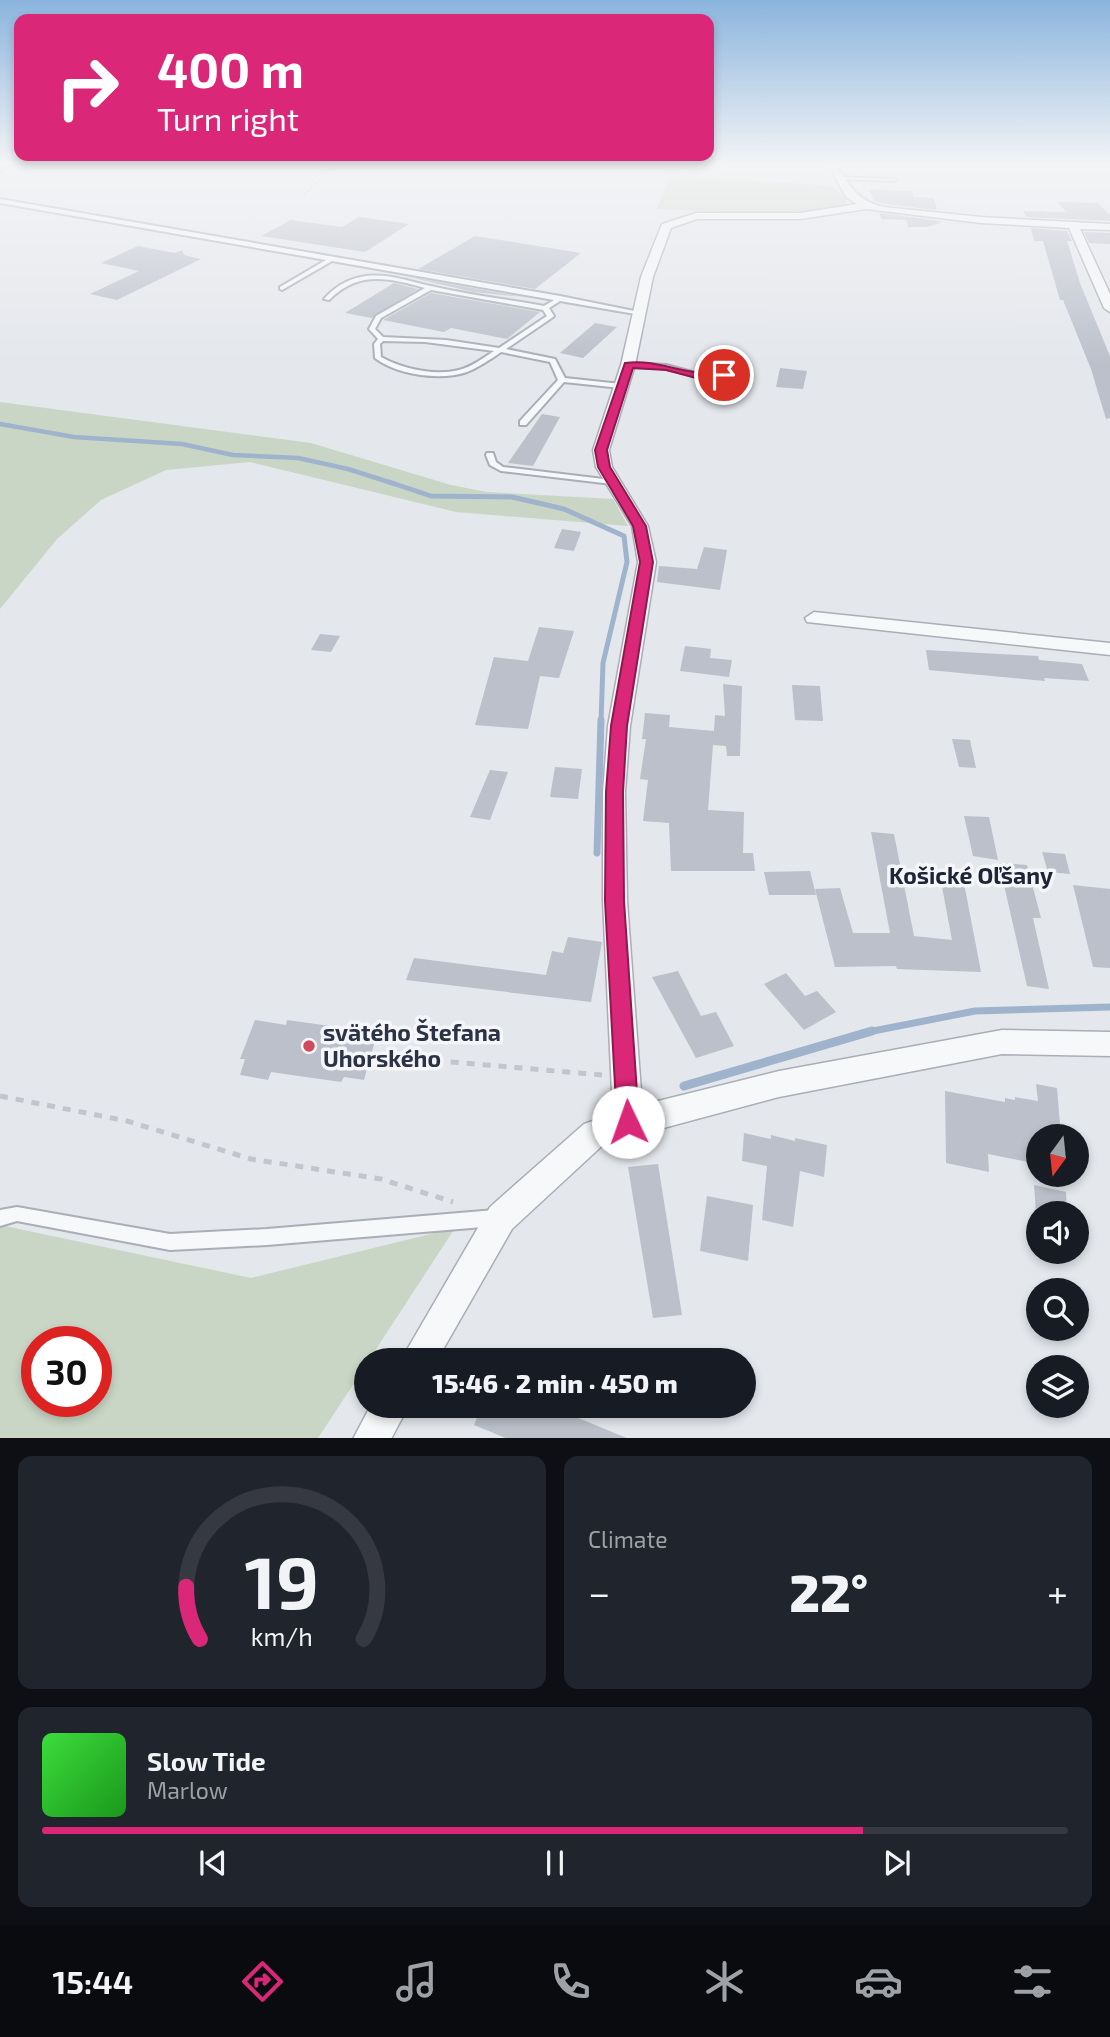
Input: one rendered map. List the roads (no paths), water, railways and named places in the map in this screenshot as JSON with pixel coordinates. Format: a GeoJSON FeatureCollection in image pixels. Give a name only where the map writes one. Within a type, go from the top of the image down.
{"type":"FeatureCollection","features":[{"type":"Feature","properties":{"kind":"street"},"geometry":{"type":"LineString","coordinates":[[628,1122],[615,901],[614,792],[619,726],[647,562],[640,526],[604,467],[601,450],[628,365],[647,277],[663,230]]}},
{"type":"Feature","properties":{"kind":"street"},"geometry":{"type":"LineString","coordinates":[[1075,230],[1110,308]]}},
{"type":"Feature","properties":{"kind":"street"},"geometry":{"type":"LineString","coordinates":[[814,618],[1110,649]]}},
{"type":"Feature","properties":{"kind":"street"},"geometry":{"type":"LineString","coordinates":[[425,1348],[502,1218],[594,1135],[628,1122],[779,1084],[1002,1042],[1110,1044]]}},
{"type":"Feature","properties":{"kind":"street"},"geometry":{"type":"LineString","coordinates":[[371,1438],[383,1418]]}},
{"type":"Feature","properties":{"kind":"lane"},"geometry":{"type":"LineString","coordinates":[[165,230],[456,283],[641,313]]}},
{"type":"Feature","properties":{"kind":"lane"},"geometry":{"type":"LineString","coordinates":[[323,258],[332,252],[359,257],[361,264]]}},
{"type":"Feature","properties":{"kind":"lane"},"geometry":{"type":"LineString","coordinates":[[282,288],[331,259]]}},
{"type":"Feature","properties":{"kind":"lane"},"geometry":{"type":"LineString","coordinates":[[327,299],[335,288],[358,278],[383,278],[545,307],[560,298]]}},
{"type":"Feature","properties":{"kind":"lane"},"geometry":{"type":"LineString","coordinates":[[444,290],[456,283]]}},
{"type":"Feature","properties":{"kind":"lane"},"geometry":{"type":"LineString","coordinates":[[430,288],[378,317],[372,330],[381,339],[426,338],[553,360],[562,380]]}},
{"type":"Feature","properties":{"kind":"lane"},"geometry":{"type":"LineString","coordinates":[[381,339],[377,344],[378,359],[389,365],[441,372],[464,371],[551,316],[545,307]]}},
{"type":"Feature","properties":{"kind":"lane"},"geometry":{"type":"LineString","coordinates":[[628,365],[666,367],[700,376],[724,375],[731,353]]}},
{"type":"Feature","properties":{"kind":"lane"},"geometry":{"type":"LineString","coordinates":[[562,380],[621,386]]}},
{"type":"Feature","properties":{"kind":"lane"},"geometry":{"type":"LineString","coordinates":[[523,423],[562,380]]}},
{"type":"Feature","properties":{"kind":"lane"},"geometry":{"type":"LineString","coordinates":[[490,455],[493,463],[501,469],[612,482]]}},
{"type":"Feature","properties":{"kind":"lane"},"geometry":{"type":"LineString","coordinates":[[0,1218],[17,1214],[170,1242],[502,1218]]}},
{"type":"Feature","properties":{"kind":"waterway"},"geometry":{"type":"LineString","coordinates":[[0,424],[74,437],[182,444],[233,455],[298,458],[348,469],[395,484]]}},
{"type":"Feature","properties":{"kind":"waterway"},"geometry":{"type":"LineString","coordinates":[[389,482],[395,484]]}},
{"type":"Feature","properties":{"kind":"waterway"},"geometry":{"type":"LineString","coordinates":[[395,484],[431,496],[512,497],[564,509],[624,536],[627,562],[603,663],[601,722]]}},
{"type":"Feature","properties":{"kind":"waterway"},"geometry":{"type":"LineString","coordinates":[[597,853],[601,720]]}},
{"type":"Feature","properties":{"kind":"waterway"},"geometry":{"type":"LineString","coordinates":[[870,1032],[975,1011],[1110,1007]]}},
{"type":"Feature","properties":{"kind":"waterway"},"geometry":{"type":"LineString","coordinates":[[684,1086],[870,1032]]}},
{"type":"Feature","properties":{"kind":"waterway"},"geometry":{"type":"LineString","coordinates":[[863,1033],[870,1032]]}},
{"type":"Feature","properties":{"kind":"place","name":"svätého Štefana Uhorského"},"geometry":{"type":"Point","coordinates":[309,1046]}},
{"type":"Feature","properties":{"kind":"district","name":"Košické Oľšany"},"geometry":{"type":"Point","coordinates":[971,876]}}]}
